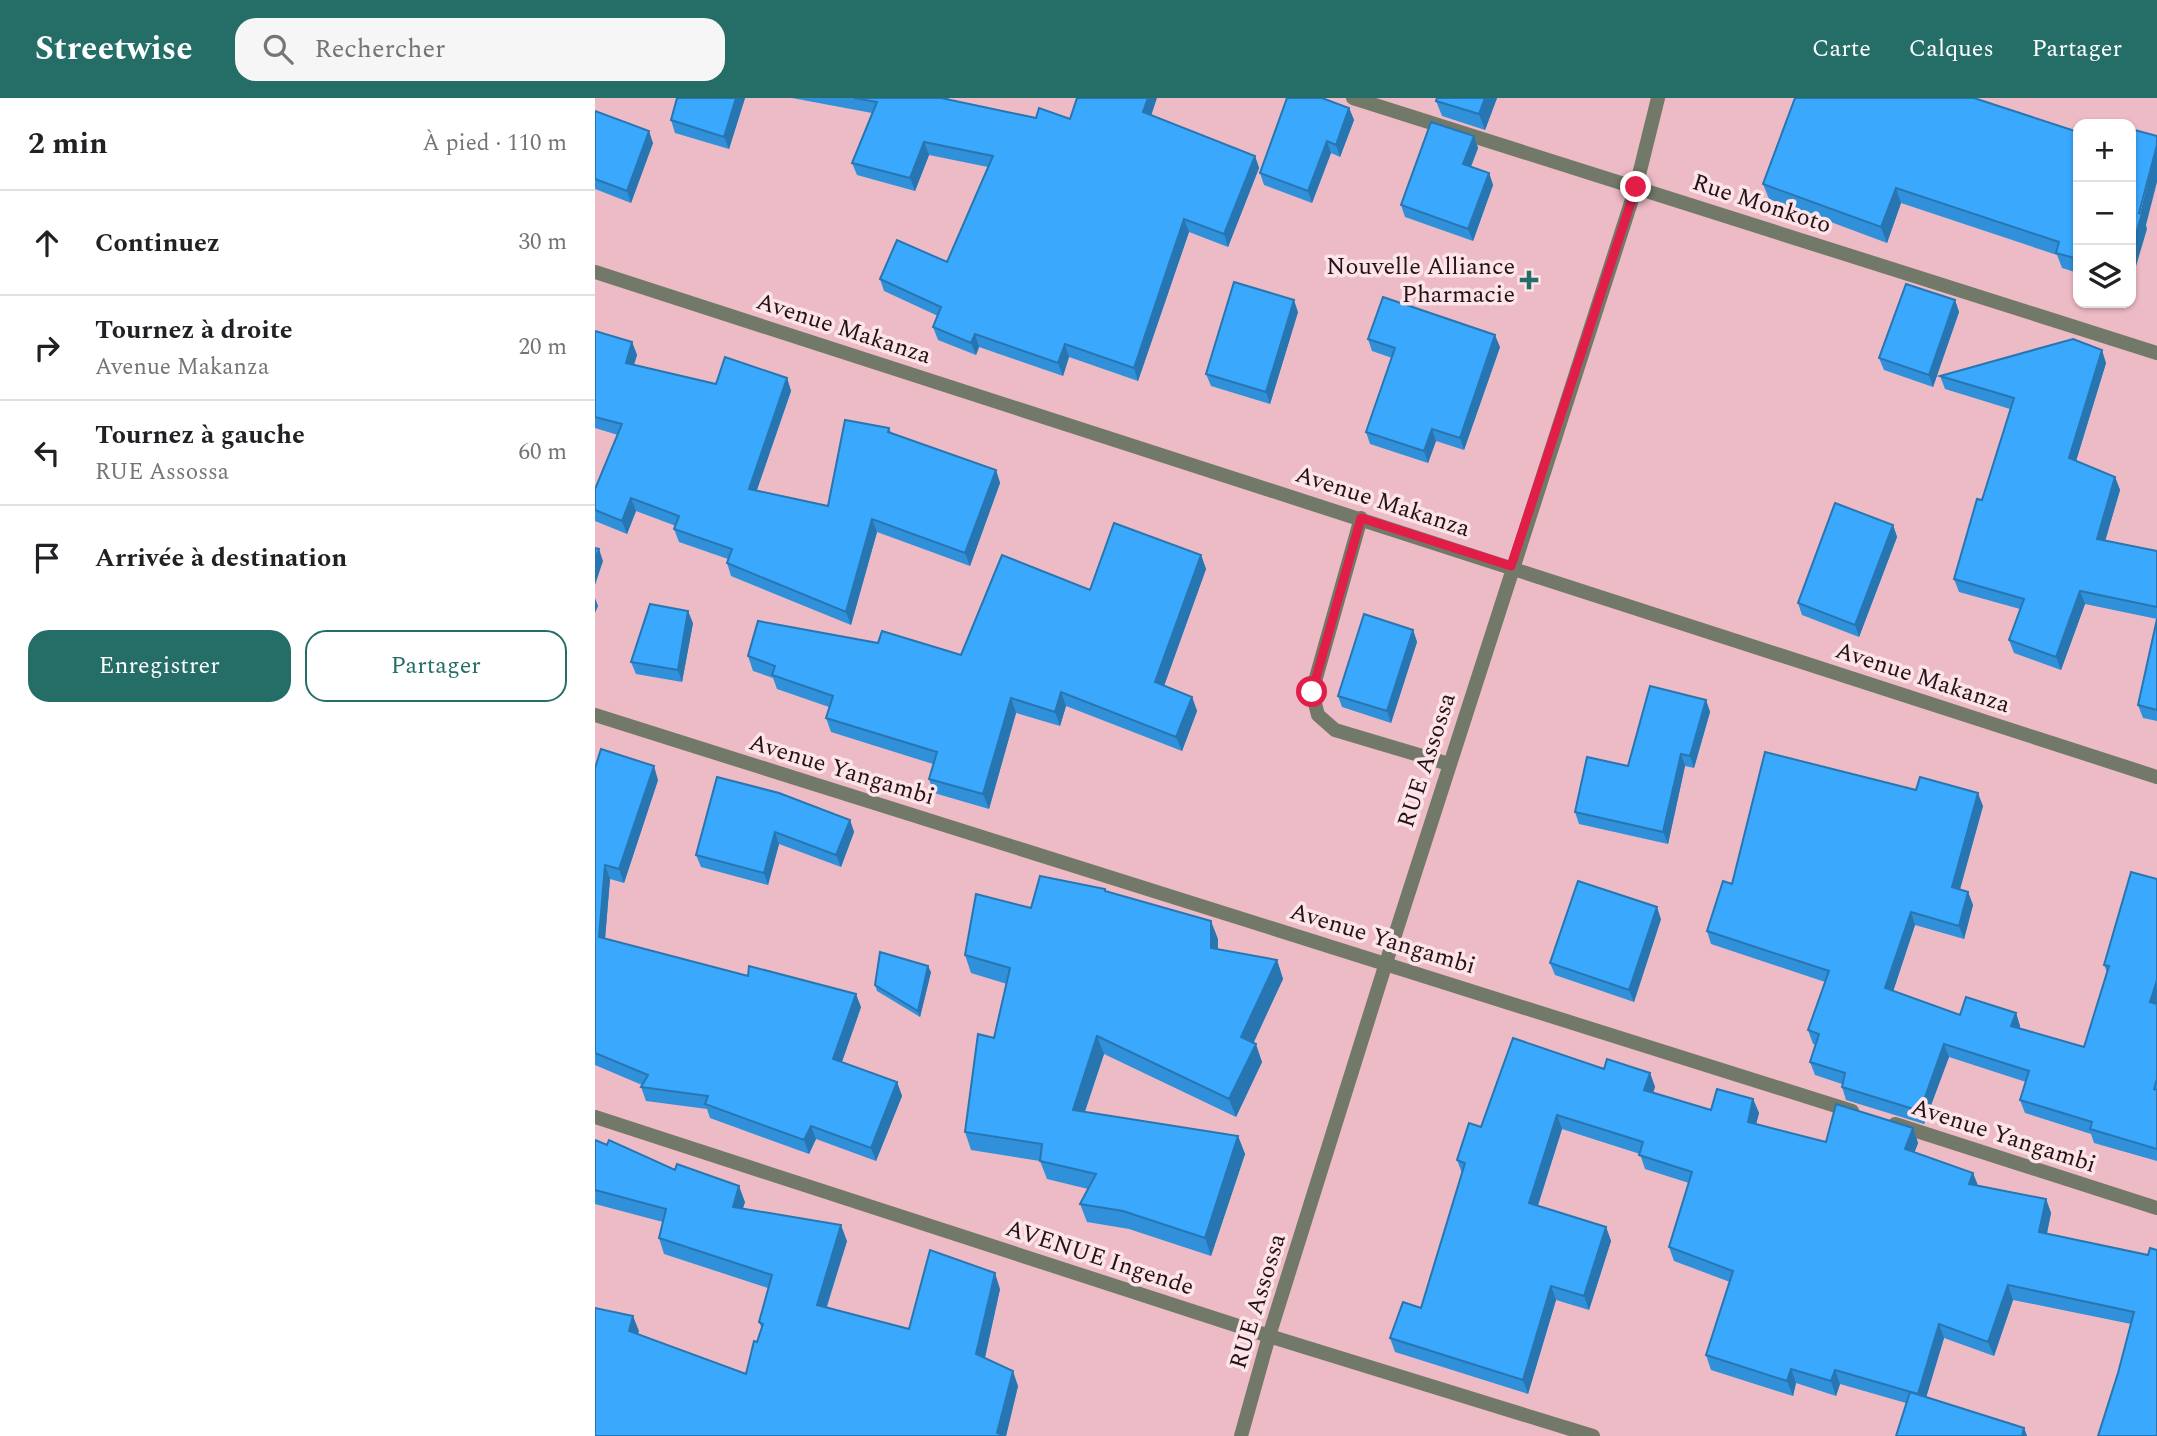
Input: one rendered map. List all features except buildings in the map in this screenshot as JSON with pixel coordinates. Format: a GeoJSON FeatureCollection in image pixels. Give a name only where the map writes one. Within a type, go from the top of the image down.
{"type":"FeatureCollection","features":[{"type":"Feature","properties":{"kind":"street","name":"Rue Monkoto"},"geometry":{"type":"LineString","coordinates":[[1353,98],[2157,353]]}},
{"type":"Feature","properties":{"kind":"street","name":"RUE Assossa"},"geometry":{"type":"LineString","coordinates":[[1241,1436],[1269,1336],[1385,963],[1511,566],[1636,187],[1658,98]]}},
{"type":"Feature","properties":{"kind":"street","name":"Avenue Makanza"},"geometry":{"type":"LineString","coordinates":[[595,272],[2157,777]]}},
{"type":"Feature","properties":{"kind":"street"},"geometry":{"type":"LineString","coordinates":[[1361,518],[1312,692],[1318,715],[1335,730],[1449,764]]}},
{"type":"Feature","properties":{"kind":"street","name":"Avenue Yangambi"},"geometry":{"type":"LineString","coordinates":[[595,715],[2157,1208]]}},
{"type":"Feature","properties":{"kind":"street","name":"AVENUE Ingende"},"geometry":{"type":"LineString","coordinates":[[595,1117],[1269,1336],[1593,1436]]}},
{"type":"Feature","properties":{"kind":"place","name":"Nouvelle Alliance Pharmacie"},"geometry":{"type":"Point","coordinates":[1529,280]}},
{"type":"Feature","properties":{"kind":"route"},"geometry":{"type":"LineString","coordinates":[[1312,692],[1361,518],[1511,566],[1636,187]]}}]}
